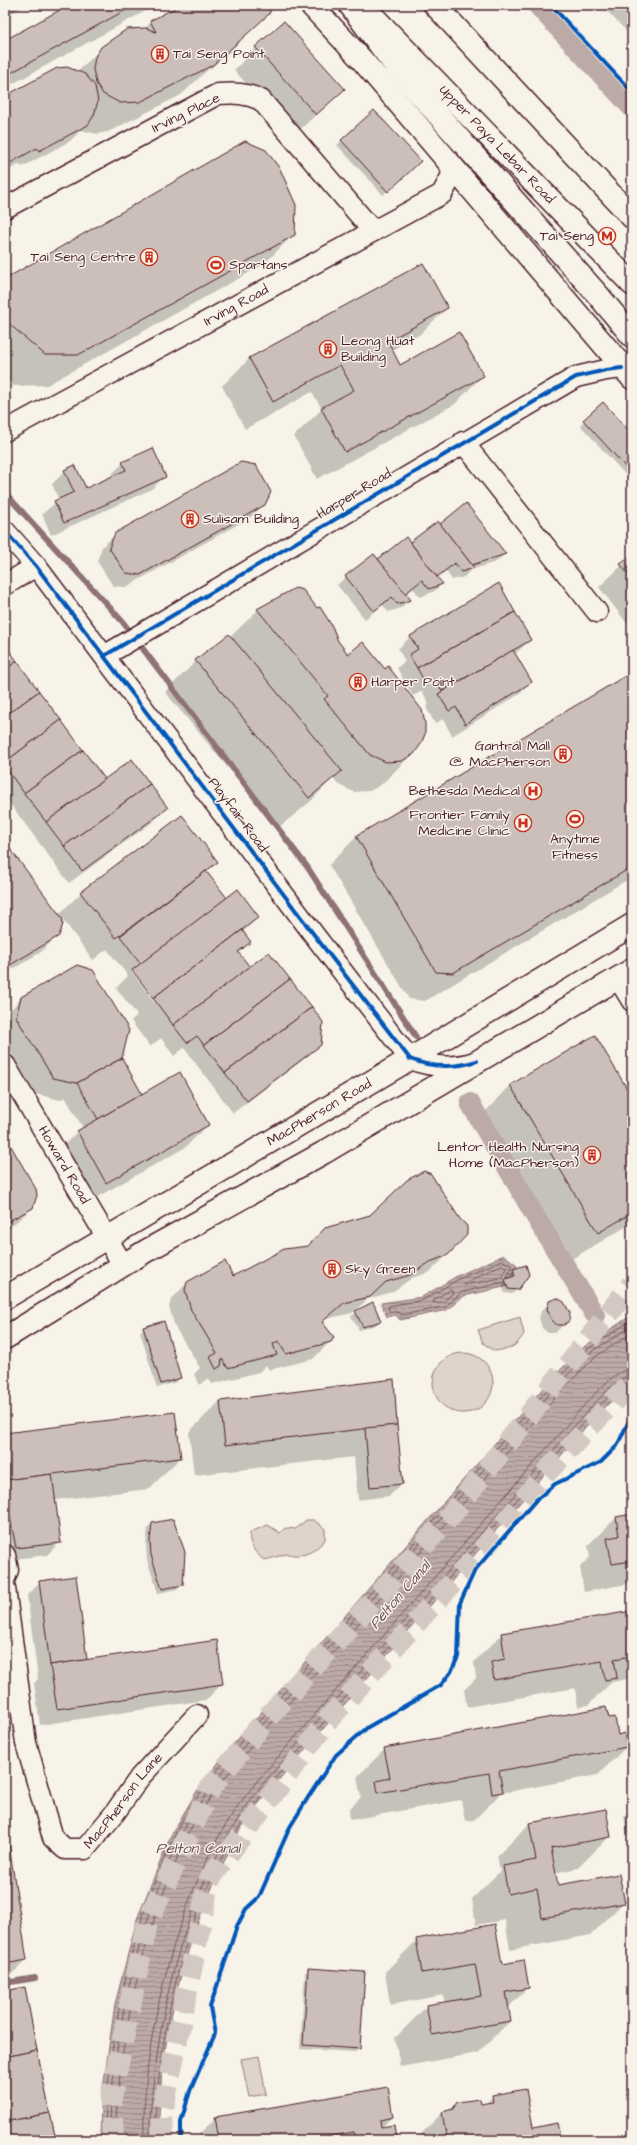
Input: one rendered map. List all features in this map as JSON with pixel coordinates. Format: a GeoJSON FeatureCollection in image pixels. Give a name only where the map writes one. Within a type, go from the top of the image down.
{"type":"FeatureCollection","features":[{"type":"Feature","properties":{"kind":"main road"},"geometry":{"type":"LineString","coordinates":[[310,5],[362,60],[627,373]]}},
{"type":"Feature","properties":{"kind":"main road"},"geometry":{"type":"LineString","coordinates":[[350,5],[400,72],[598,295],[632,336]]}},
{"type":"Feature","properties":{"kind":"main road","name":"Upper Paya Lebar Road"},"geometry":{"type":"LineString","coordinates":[[362,5],[632,284]]}},
{"type":"Feature","properties":{"kind":"main road"},"geometry":{"type":"LineString","coordinates":[[435,5],[632,217]]}},
{"type":"Feature","properties":{"kind":"main road","name":"MacPherson Road"},"geometry":{"type":"LineString","coordinates":[[5,1298],[410,1059],[632,925]]}},
{"type":"Feature","properties":{"kind":"main road"},"geometry":{"type":"LineString","coordinates":[[5,1338],[122,1265],[323,1153],[625,974]]}},
{"type":"Feature","properties":{"kind":"street","name":"Irving Place"},"geometry":{"type":"LineString","coordinates":[[5,208],[218,94],[235,93],[247,94],[262,100],[374,231]]}},
{"type":"Feature","properties":{"kind":"street","name":"Irving Road"},"geometry":{"type":"LineString","coordinates":[[5,431],[442,194],[451,177],[452,167]]}},
{"type":"Feature","properties":{"kind":"street","name":"Harper Road"},"geometry":{"type":"LineString","coordinates":[[104,656],[517,410],[576,377],[606,370],[627,373]]}},
{"type":"Feature","properties":{"kind":"street"},"geometry":{"type":"LineString","coordinates":[[463,442],[597,612]]}},
{"type":"Feature","properties":{"kind":"street","name":"Playfair Road"},"geometry":{"type":"LineString","coordinates":[[5,531],[36,566],[324,948],[410,1059]]}},
{"type":"Feature","properties":{"kind":"street"},"geometry":{"type":"LineString","coordinates":[[5,555],[12,555],[36,566]]}},
{"type":"Feature","properties":{"kind":"street"},"geometry":{"type":"LineString","coordinates":[[7,581],[36,566]]}},
{"type":"Feature","properties":{"kind":"street"},"geometry":{"type":"LineString","coordinates":[[625,974],[632,1001]]}},
{"type":"Feature","properties":{"kind":"street"},"geometry":{"type":"LineString","coordinates":[[410,1059],[423,1064],[461,1067],[477,1061]]}},
{"type":"Feature","properties":{"kind":"street","name":"Howard Road"},"geometry":{"type":"LineString","coordinates":[[5,1065],[122,1265]]}},
{"type":"Feature","properties":{"kind":"street"},"geometry":{"type":"LineString","coordinates":[[5,1555],[8,1570],[5,1578]]}},
{"type":"Feature","properties":{"kind":"street","name":"MacPherson Lane"},"geometry":{"type":"LineString","coordinates":[[5,1596],[26,1743],[53,1838],[65,1849],[85,1848],[140,1777],[196,1715]]}},
{"type":"Feature","properties":{"kind":"shaded area"},"geometry":{"type":"Polygon","coordinates":[[[520,1317],[524,1334],[515,1345],[509,1348],[494,1351],[483,1343],[478,1330],[520,1317]]]}},
{"type":"Feature","properties":{"kind":"shaded area"},"geometry":{"type":"Polygon","coordinates":[[[457,1353],[469,1353],[480,1358],[488,1366],[493,1377],[491,1395],[480,1408],[469,1413],[457,1413],[446,1408],[438,1400],[433,1389],[433,1377],[438,1366],[446,1358],[457,1353]]]}},
{"type":"Feature","properties":{"kind":"shaded area"},"geometry":{"type":"Polygon","coordinates":[[[306,1520],[314,1520],[325,1529],[325,1540],[310,1552],[302,1555],[286,1554],[264,1560],[251,1544],[250,1532],[268,1525],[280,1533],[285,1528],[296,1529],[306,1520]]]}},
{"type":"Feature","properties":{"kind":"shaded area"},"geometry":{"type":"Polygon","coordinates":[[[259,2056],[266,2094],[249,2097],[241,2059],[259,2056]]]}},
{"type":"Feature","properties":{"kind":"water"},"geometry":{"type":"Polygon","coordinates":[[[504,1255],[517,1265],[508,1286],[464,1296],[447,1310],[400,1320],[396,1315],[387,1317],[381,1303],[422,1297],[457,1276],[504,1255]]]}},
{"type":"Feature","properties":{"kind":"water","name":"Pelton Canal"},"geometry":{"type":"Polygon","coordinates":[[[632,1315],[632,1383],[598,1413],[269,1791],[246,1820],[207,1899],[184,1966],[167,2036],[159,2106],[159,2140],[100,2140],[101,2102],[115,2004],[137,1919],[171,1835],[197,1791],[225,1754],[550,1380],[585,1346],[632,1315]]]}},
{"type":"Feature","properties":{"kind":"building"},"geometry":{"type":"Polygon","coordinates":[[[69,5],[135,5],[5,76],[5,40],[69,5]]]}},
{"type":"Feature","properties":{"kind":"building","name":"Tai Seng Point"},"geometry":{"type":"Polygon","coordinates":[[[180,5],[271,5],[272,7],[269,14],[213,65],[140,102],[120,103],[103,94],[96,83],[93,69],[95,57],[101,47],[127,29],[146,28],[156,32],[150,21],[180,5]]]}},
{"type":"Feature","properties":{"kind":"building"},"geometry":{"type":"Polygon","coordinates":[[[284,21],[345,89],[316,115],[255,47],[284,21]]]}},
{"type":"Feature","properties":{"kind":"building"},"geometry":{"type":"Polygon","coordinates":[[[67,67],[85,74],[95,86],[98,101],[94,115],[88,125],[39,151],[37,148],[5,166],[5,96],[57,68],[67,67]]]}},
{"type":"Feature","properties":{"kind":"building"},"geometry":{"type":"Polygon","coordinates":[[[374,110],[421,161],[388,192],[341,140],[374,110]]]}},
{"type":"Feature","properties":{"kind":"building","name":"Tai Seng Centre"},"geometry":{"type":"Polygon","coordinates":[[[245,141],[266,150],[280,169],[296,205],[295,235],[78,355],[45,355],[7,322],[5,317],[5,279],[245,141]]]}},
{"type":"Feature","properties":{"kind":"building","name":"Leong Huat Building"},"geometry":{"type":"Polygon","coordinates":[[[423,263],[448,308],[388,341],[400,365],[459,332],[484,376],[345,452],[321,408],[354,390],[340,365],[273,402],[249,358],[423,263]]]}},
{"type":"Feature","properties":{"kind":"building"},"geometry":{"type":"Polygon","coordinates":[[[603,402],[632,434],[632,474],[583,420],[603,402]]]}},
{"type":"Feature","properties":{"kind":"building"},"geometry":{"type":"Polygon","coordinates":[[[153,448],[166,477],[64,523],[54,501],[74,492],[64,470],[75,465],[86,488],[126,470],[122,462],[153,448]]]}},
{"type":"Feature","properties":{"kind":"building","name":"Sulisam Building"},"geometry":{"type":"Polygon","coordinates":[[[241,462],[256,465],[271,492],[265,505],[140,575],[126,573],[109,548],[115,533],[241,462]]]}},
{"type":"Feature","properties":{"kind":"building"},"geometry":{"type":"Polygon","coordinates":[[[466,503],[506,554],[472,565],[440,524],[466,503]]]}},
{"type":"Feature","properties":{"kind":"building"},"geometry":{"type":"Polygon","coordinates":[[[438,521],[474,568],[461,572],[455,563],[437,577],[410,542],[438,521]]]}},
{"type":"Feature","properties":{"kind":"building"},"geometry":{"type":"Polygon","coordinates":[[[406,537],[443,584],[429,589],[422,580],[405,594],[378,559],[406,537]]]}},
{"type":"Feature","properties":{"kind":"building"},"geometry":{"type":"Polygon","coordinates":[[[374,554],[411,600],[397,604],[392,597],[374,611],[345,576],[374,554]]]}},
{"type":"Feature","properties":{"kind":"building"},"geometry":{"type":"Polygon","coordinates":[[[632,555],[632,579],[620,564],[632,555]]]}},
{"type":"Feature","properties":{"kind":"building"},"geometry":{"type":"Polygon","coordinates":[[[499,583],[515,612],[417,668],[409,655],[418,649],[410,636],[499,583]]]}},
{"type":"Feature","properties":{"kind":"building","name":"Harper Point"},"geometry":{"type":"Polygon","coordinates":[[[295,588],[303,590],[317,608],[320,607],[332,626],[338,641],[348,654],[363,642],[385,669],[388,666],[422,710],[425,723],[425,734],[421,744],[414,754],[402,761],[386,762],[370,755],[324,699],[328,696],[257,609],[295,588]]]}},
{"type":"Feature","properties":{"kind":"building"},"geometry":{"type":"Polygon","coordinates":[[[515,612],[531,640],[442,691],[435,679],[426,684],[417,668],[515,612]]]}},
{"type":"Feature","properties":{"kind":"building"},"geometry":{"type":"Polygon","coordinates":[[[229,634],[342,771],[309,798],[195,660],[229,634]]]}},
{"type":"Feature","properties":{"kind":"building"},"geometry":{"type":"Polygon","coordinates":[[[5,645],[17,661],[5,670],[5,645]]]}},
{"type":"Feature","properties":{"kind":"building"},"geometry":{"type":"Polygon","coordinates":[[[513,650],[532,682],[465,724],[456,707],[449,711],[438,694],[513,650]]]}},
{"type":"Feature","properties":{"kind":"building"},"geometry":{"type":"Polygon","coordinates":[[[17,661],[39,691],[5,716],[5,670],[17,661]]]}},
{"type":"Feature","properties":{"kind":"building","name":"Gantral Mall @ MacPherson"},"geometry":{"type":"Polygon","coordinates":[[[632,672],[632,867],[453,973],[436,972],[356,836],[632,672]]]}},
{"type":"Feature","properties":{"kind":"building"},"geometry":{"type":"Polygon","coordinates":[[[39,691],[61,720],[5,762],[5,716],[39,691]]]}},
{"type":"Feature","properties":{"kind":"building"},"geometry":{"type":"Polygon","coordinates":[[[61,720],[83,750],[24,793],[5,767],[5,762],[61,720]]]}},
{"type":"Feature","properties":{"kind":"building"},"geometry":{"type":"Polygon","coordinates":[[[83,750],[105,779],[46,822],[24,793],[83,750]]]}},
{"type":"Feature","properties":{"kind":"building"},"geometry":{"type":"Polygon","coordinates":[[[132,759],[150,784],[64,846],[46,822],[132,759]]]}},
{"type":"Feature","properties":{"kind":"building"},"geometry":{"type":"Polygon","coordinates":[[[150,784],[168,808],[82,871],[64,846],[150,784]]]}},
{"type":"Feature","properties":{"kind":"building"},"geometry":{"type":"Polygon","coordinates":[[[182,815],[218,862],[116,938],[80,892],[182,815]]]}},
{"type":"Feature","properties":{"kind":"building"},"geometry":{"type":"Polygon","coordinates":[[[5,842],[62,918],[63,924],[59,936],[5,968],[5,842]]]}},
{"type":"Feature","properties":{"kind":"building"},"geometry":{"type":"Polygon","coordinates":[[[206,871],[227,898],[141,964],[120,936],[206,871]]]}},
{"type":"Feature","properties":{"kind":"building"},"geometry":{"type":"Polygon","coordinates":[[[238,889],[259,917],[153,998],[132,970],[238,889]]]}},
{"type":"Feature","properties":{"kind":"building"},"geometry":{"type":"Polygon","coordinates":[[[242,930],[251,942],[238,952],[250,967],[173,1025],[153,998],[242,930]]]}},
{"type":"Feature","properties":{"kind":"building"},"geometry":{"type":"Polygon","coordinates":[[[269,952],[290,979],[204,1045],[197,1036],[187,1043],[173,1025],[269,952]]]}},
{"type":"Feature","properties":{"kind":"building"},"geometry":{"type":"Polygon","coordinates":[[[77,965],[93,970],[129,1030],[122,1058],[77,1083],[53,1078],[16,1017],[21,997],[77,965]]]}},
{"type":"Feature","properties":{"kind":"building"},"geometry":{"type":"Polygon","coordinates":[[[290,979],[312,1007],[225,1073],[204,1045],[290,979]]]}},
{"type":"Feature","properties":{"kind":"building"},"geometry":{"type":"Polygon","coordinates":[[[312,1007],[323,1022],[321,1045],[247,1101],[225,1073],[312,1007]]]}},
{"type":"Feature","properties":{"kind":"building","name":"Lentor Health Nursing Home (MacPherson)"},"geometry":{"type":"Polygon","coordinates":[[[595,1035],[632,1097],[632,1213],[598,1233],[510,1085],[595,1035]]]}},
{"type":"Feature","properties":{"kind":"building"},"geometry":{"type":"Polygon","coordinates":[[[122,1058],[142,1094],[98,1119],[77,1083],[122,1058]]]}},
{"type":"Feature","properties":{"kind":"building"},"geometry":{"type":"Polygon","coordinates":[[[180,1072],[209,1125],[106,1183],[77,1131],[180,1072]]]}},
{"type":"Feature","properties":{"kind":"building"},"geometry":{"type":"Polygon","coordinates":[[[5,1136],[36,1189],[37,1195],[33,1208],[5,1223],[5,1136]]]}},
{"type":"Feature","properties":{"kind":"building","name":"Sky Green"},"geometry":{"type":"Polygon","coordinates":[[[424,1171],[431,1174],[460,1219],[467,1226],[467,1235],[448,1255],[430,1262],[410,1275],[386,1282],[370,1297],[344,1303],[322,1322],[334,1337],[331,1342],[286,1354],[278,1341],[273,1344],[277,1355],[228,1368],[222,1359],[221,1366],[216,1369],[210,1357],[217,1353],[191,1310],[185,1290],[187,1282],[225,1261],[233,1276],[284,1249],[308,1246],[325,1228],[370,1215],[407,1180],[424,1171]]]}},
{"type":"Feature","properties":{"kind":"building"},"geometry":{"type":"Polygon","coordinates":[[[526,1265],[529,1275],[518,1290],[508,1289],[505,1279],[515,1276],[513,1269],[526,1265]]]}},
{"type":"Feature","properties":{"kind":"building"},"geometry":{"type":"Polygon","coordinates":[[[557,1298],[564,1302],[570,1313],[569,1321],[564,1325],[557,1325],[551,1319],[547,1309],[549,1301],[557,1298]]]}},
{"type":"Feature","properties":{"kind":"building"},"geometry":{"type":"Polygon","coordinates":[[[373,1302],[381,1321],[363,1327],[355,1311],[373,1302]]]}},
{"type":"Feature","properties":{"kind":"building"},"geometry":{"type":"Polygon","coordinates":[[[164,1321],[181,1378],[161,1384],[143,1327],[164,1321]]]}},
{"type":"Feature","properties":{"kind":"building"},"geometry":{"type":"Polygon","coordinates":[[[394,1379],[397,1425],[225,1445],[220,1401],[394,1379]]]}},
{"type":"Feature","properties":{"kind":"building"},"geometry":{"type":"Polygon","coordinates":[[[175,1412],[181,1458],[5,1480],[5,1433],[175,1412]]]}},
{"type":"Feature","properties":{"kind":"building"},"geometry":{"type":"Polygon","coordinates":[[[397,1425],[403,1484],[370,1487],[365,1428],[397,1425]]]}},
{"type":"Feature","properties":{"kind":"building"},"geometry":{"type":"Polygon","coordinates":[[[52,1474],[61,1543],[16,1548],[5,1491],[5,1480],[52,1474]]]}},
{"type":"Feature","properties":{"kind":"building"},"geometry":{"type":"Polygon","coordinates":[[[632,1514],[632,1561],[612,1564],[607,1538],[619,1536],[616,1517],[632,1514]]]}},
{"type":"Feature","properties":{"kind":"building"},"geometry":{"type":"Polygon","coordinates":[[[173,1519],[185,1552],[183,1585],[162,1589],[151,1555],[150,1541],[152,1523],[173,1519]]]}},
{"type":"Feature","properties":{"kind":"building"},"geometry":{"type":"Polygon","coordinates":[[[76,1576],[87,1660],[50,1665],[39,1581],[76,1576]]]}},
{"type":"Feature","properties":{"kind":"building"},"geometry":{"type":"Polygon","coordinates":[[[632,1611],[632,1656],[614,1659],[617,1678],[605,1680],[602,1661],[494,1680],[491,1662],[505,1659],[501,1633],[632,1611]]]}},
{"type":"Feature","properties":{"kind":"building"},"geometry":{"type":"Polygon","coordinates":[[[217,1640],[223,1684],[57,1709],[50,1665],[217,1640]]]}},
{"type":"Feature","properties":{"kind":"building"},"geometry":{"type":"Polygon","coordinates":[[[606,1707],[609,1718],[615,1717],[618,1735],[624,1733],[627,1747],[499,1771],[503,1792],[492,1794],[489,1773],[378,1793],[376,1781],[390,1778],[384,1748],[606,1707]]]}},
{"type":"Feature","properties":{"kind":"building"},"geometry":{"type":"Polygon","coordinates":[[[606,1809],[611,1837],[551,1848],[558,1885],[619,1874],[625,1903],[542,1918],[537,1888],[508,1894],[503,1866],[536,1860],[529,1823],[606,1809]]]}},
{"type":"Feature","properties":{"kind":"building"},"geometry":{"type":"Polygon","coordinates":[[[9,1845],[27,1960],[5,1964],[5,1846],[9,1845]]]}},
{"type":"Feature","properties":{"kind":"building"},"geometry":{"type":"Polygon","coordinates":[[[495,1924],[502,1964],[524,1960],[529,1988],[506,1992],[511,2021],[432,2035],[426,2005],[481,1996],[475,1964],[422,1973],[416,1939],[495,1924]]]}},
{"type":"Feature","properties":{"kind":"building"},"geometry":{"type":"Polygon","coordinates":[[[308,1968],[365,1972],[360,2049],[303,2045],[308,1968]]]}},
{"type":"Feature","properties":{"kind":"building"},"geometry":{"type":"Polygon","coordinates":[[[25,1987],[37,2050],[5,2057],[5,1991],[25,1987]]]}},
{"type":"Feature","properties":{"kind":"building"},"geometry":{"type":"Polygon","coordinates":[[[37,2050],[50,2113],[5,2122],[5,2057],[37,2050]]]}},
{"type":"Feature","properties":{"kind":"building"},"geometry":{"type":"Polygon","coordinates":[[[388,2087],[393,2117],[380,2120],[381,2127],[394,2125],[396,2140],[355,2140],[354,2132],[309,2140],[219,2140],[215,2117],[388,2087]]]}},
{"type":"Feature","properties":{"kind":"building"},"geometry":{"type":"Polygon","coordinates":[[[526,2089],[533,2128],[557,2123],[560,2136],[563,2136],[566,2140],[489,2140],[488,2135],[462,2140],[447,2140],[442,2112],[453,2109],[457,2102],[480,2099],[481,2104],[493,2102],[492,2095],[526,2089]]]}},
{"type":"Feature","properties":{"kind":"building"},"geometry":{"type":"Polygon","coordinates":[[[50,2113],[56,2140],[5,2140],[5,2122],[50,2113]]]}},
{"type":"Feature","properties":{"kind":"waterway"},"geometry":{"type":"LineString","coordinates":[[537,5],[632,108]]}},
{"type":"Feature","properties":{"kind":"waterway"},"geometry":{"type":"LineString","coordinates":[[5,493],[122,621],[308,868],[416,1037]]}},
{"type":"Feature","properties":{"kind":"waterway"},"geometry":{"type":"LineString","coordinates":[[470,1103],[538,1221],[595,1315]]}},
{"type":"Feature","properties":{"kind":"waterway"},"geometry":{"type":"LineString","coordinates":[[5,1983],[35,1978]]}},
{"type":"Feature","properties":{"kind":"tunnel"},"geometry":{"type":"LineString","coordinates":[[113,2140],[111,2097],[147,1923],[211,1787],[267,1718],[451,1515],[632,1284]]}},
{"type":"Feature","properties":{"kind":"tunnel"},"geometry":{"type":"LineString","coordinates":[[163,2140],[162,2114],[209,1880],[327,1721],[493,1538],[545,1474],[632,1382]]}},
{"type":"Feature","properties":{"kind":"cycle path"},"geometry":{"type":"LineString","coordinates":[[551,5],[632,92]]}},
{"type":"Feature","properties":{"kind":"cycle path"},"geometry":{"type":"LineString","coordinates":[[104,656],[576,377],[622,368]]}},
{"type":"Feature","properties":{"kind":"cycle path"},"geometry":{"type":"LineString","coordinates":[[5,531],[36,566],[315,936],[410,1059],[427,1064],[444,1066],[460,1065],[477,1061]]}},
{"type":"Feature","properties":{"kind":"cycle path"},"geometry":{"type":"LineString","coordinates":[[181,2140],[181,2122],[190,2091],[215,2034],[210,2007],[237,1926],[246,1909],[259,1897],[290,1827],[309,1796],[336,1755],[368,1727],[441,1685],[451,1672],[458,1657],[460,1603],[475,1570],[536,1500],[555,1484],[601,1462],[617,1446],[632,1414]]}},
{"type":"Feature","properties":{"kind":"place","name":"Tai Seng Point"},"geometry":{"type":"Point","coordinates":[160,54]}},
{"type":"Feature","properties":{"kind":"place","name":"Tai Seng"},"geometry":{"type":"Point","coordinates":[607,236]}},
{"type":"Feature","properties":{"kind":"place","name":"Tai Seng Centre"},"geometry":{"type":"Point","coordinates":[149,257]}},
{"type":"Feature","properties":{"kind":"place","name":"Spartans"},"geometry":{"type":"Point","coordinates":[216,265]}},
{"type":"Feature","properties":{"kind":"place","name":"Leong Huat Building"},"geometry":{"type":"Point","coordinates":[328,349]}},
{"type":"Feature","properties":{"kind":"place","name":"Sulisam Building"},"geometry":{"type":"Point","coordinates":[190,519]}},
{"type":"Feature","properties":{"kind":"place","name":"Harper Point"},"geometry":{"type":"Point","coordinates":[358,682]}},
{"type":"Feature","properties":{"kind":"place","name":"Gantral Mall @ MacPherson"},"geometry":{"type":"Point","coordinates":[563,754]}},
{"type":"Feature","properties":{"kind":"place","name":"Bethesda Medical"},"geometry":{"type":"Point","coordinates":[533,791]}},
{"type":"Feature","properties":{"kind":"place","name":"Anytime Fitness"},"geometry":{"type":"Point","coordinates":[575,819]}},
{"type":"Feature","properties":{"kind":"place","name":"Frontier Family Medicine Clinic"},"geometry":{"type":"Point","coordinates":[523,823]}},
{"type":"Feature","properties":{"kind":"place","name":"Lentor Health Nursing Home (MacPherson)"},"geometry":{"type":"Point","coordinates":[592,1155]}},
{"type":"Feature","properties":{"kind":"place","name":"Sky Green"},"geometry":{"type":"Point","coordinates":[332,1269]}}]}
